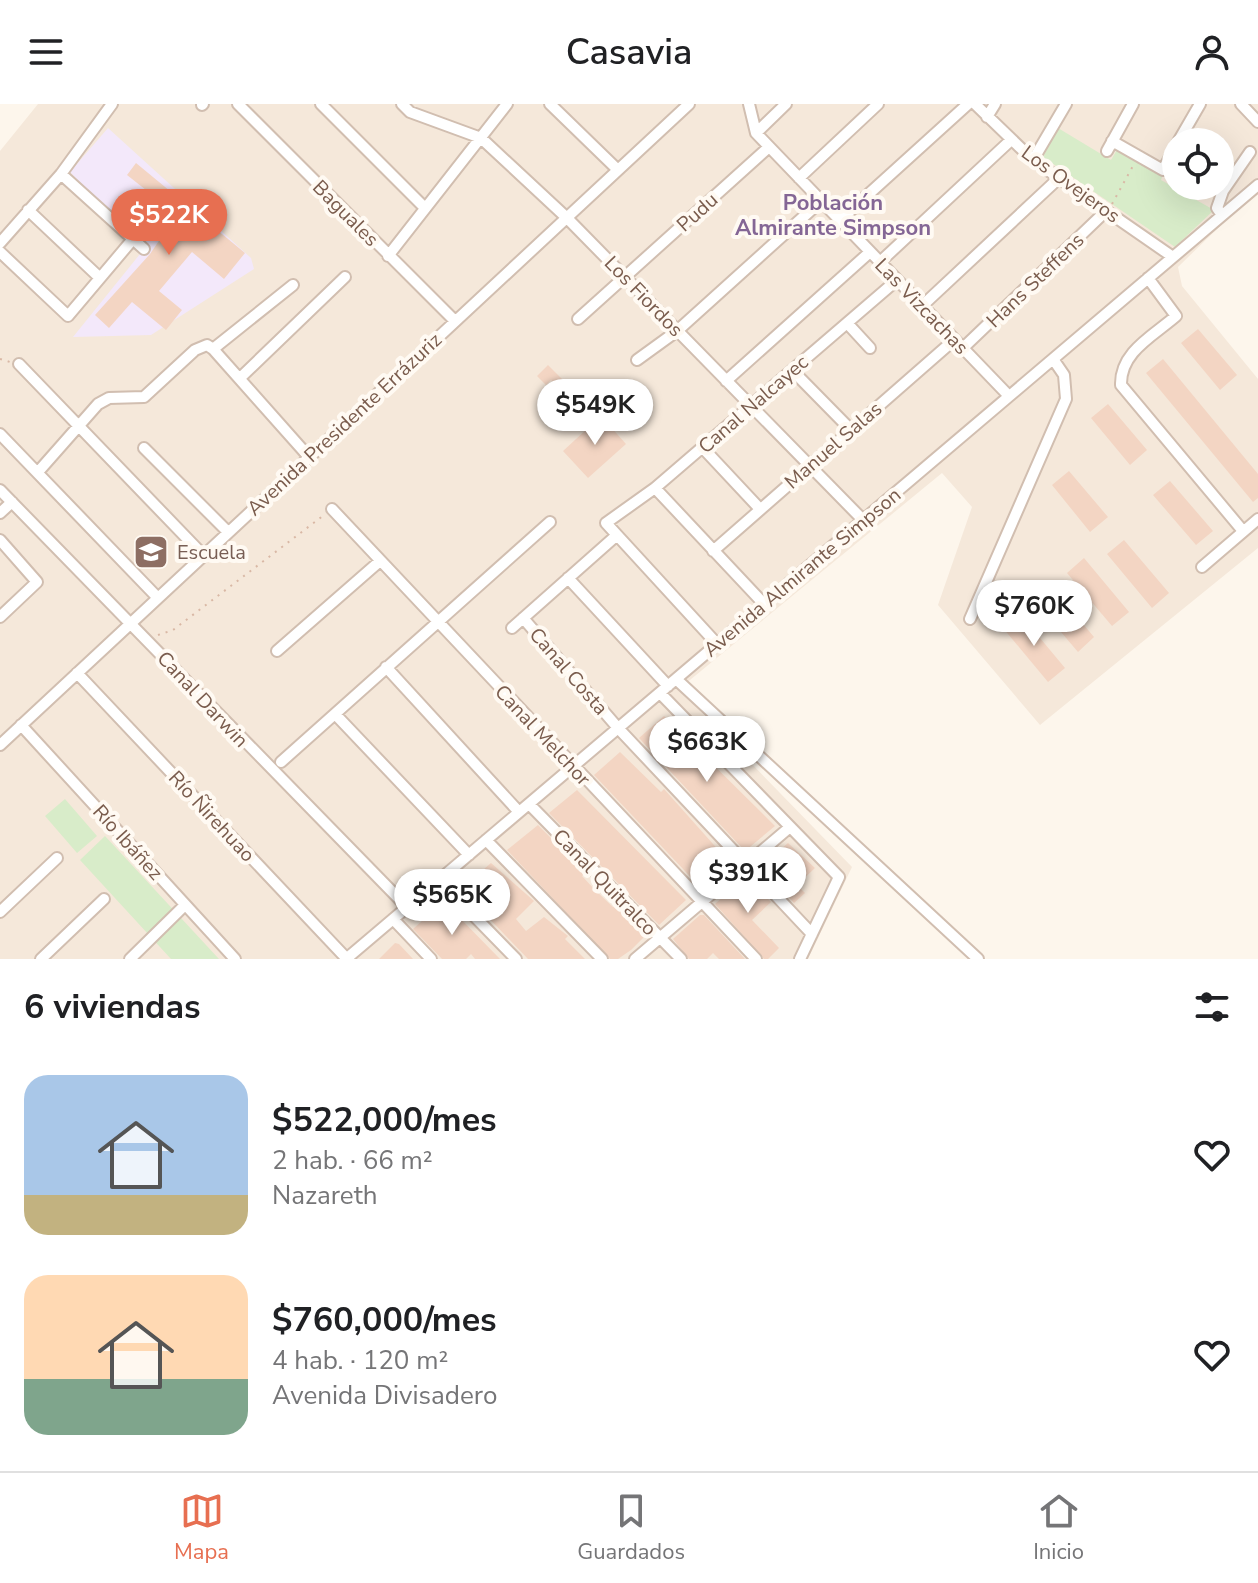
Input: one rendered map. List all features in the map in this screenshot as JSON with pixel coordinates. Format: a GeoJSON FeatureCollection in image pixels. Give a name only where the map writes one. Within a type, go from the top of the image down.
{"type":"FeatureCollection","features":[{"type":"Feature","properties":{"kind":"street"},"geometry":{"type":"LineString","coordinates":[[0,243],[61,174],[112,104]]}},
{"type":"Feature","properties":{"kind":"street","name":"Baguales"},"geometry":{"type":"LineString","coordinates":[[238,104],[455,321]]}},
{"type":"Feature","properties":{"kind":"street"},"geometry":{"type":"LineString","coordinates":[[321,104],[425,208]]}},
{"type":"Feature","properties":{"kind":"street","name":"Los Fiordos"},"geometry":{"type":"LineString","coordinates":[[402,104],[410,112],[481,138],[567,218],[863,520]]}},
{"type":"Feature","properties":{"kind":"street"},"geometry":{"type":"LineString","coordinates":[[550,104],[618,170]]}},
{"type":"Feature","properties":{"kind":"street","name":"Avenida Presidente Errázuriz"},"geometry":{"type":"LineString","coordinates":[[0,745],[688,104]]}},
{"type":"Feature","properties":{"kind":"street","name":"Las Vizcachas"},"geometry":{"type":"LineString","coordinates":[[749,104],[756,133],[1009,396]]}},
{"type":"Feature","properties":{"kind":"street"},"geometry":{"type":"LineString","coordinates":[[756,133],[786,104]]}},
{"type":"Feature","properties":{"kind":"street"},"geometry":{"type":"LineString","coordinates":[[799,178],[878,104]]}},
{"type":"Feature","properties":{"kind":"street"},"geometry":{"type":"LineString","coordinates":[[840,220],[968,104]]}},
{"type":"Feature","properties":{"kind":"street","name":"Los Ovejeros"},"geometry":{"type":"LineString","coordinates":[[975,104],[1033,160],[1173,257]]}},
{"type":"Feature","properties":{"kind":"street"},"geometry":{"type":"LineString","coordinates":[[987,117],[995,104]]}},
{"type":"Feature","properties":{"kind":"street"},"geometry":{"type":"LineString","coordinates":[[1033,160],[1066,104]]}},
{"type":"Feature","properties":{"kind":"street"},"geometry":{"type":"LineString","coordinates":[[1133,104],[1110,146],[1162,170]]}},
{"type":"Feature","properties":{"kind":"street"},"geometry":{"type":"LineString","coordinates":[[1186,128],[1200,104]]}},
{"type":"Feature","properties":{"kind":"street"},"geometry":{"type":"LineString","coordinates":[[1241,104],[1258,122]]}},
{"type":"Feature","properties":{"kind":"street"},"geometry":{"type":"LineString","coordinates":[[388,256],[505,105]]}},
{"type":"Feature","properties":{"kind":"street"},"geometry":{"type":"LineString","coordinates":[[880,262],[1011,140]]}},
{"type":"Feature","properties":{"kind":"street","name":"Pudu"},"geometry":{"type":"LineString","coordinates":[[578,319],[769,147]]}},
{"type":"Feature","properties":{"kind":"street"},"geometry":{"type":"LineString","coordinates":[[1222,215],[1217,208],[1223,191],[1250,152]]}},
{"type":"Feature","properties":{"kind":"street"},"geometry":{"type":"LineString","coordinates":[[61,174],[144,249]]}},
{"type":"Feature","properties":{"kind":"street"},"geometry":{"type":"LineString","coordinates":[[922,306],[1059,178]]}},
{"type":"Feature","properties":{"kind":"street","name":"Avenida Almirante Simpson"},"geometry":{"type":"LineString","coordinates":[[347,959],[1258,185]]}},
{"type":"Feature","properties":{"kind":"street"},"geometry":{"type":"LineString","coordinates":[[637,360],[677,331],[821,201]]}},
{"type":"Feature","properties":{"kind":"street"},"geometry":{"type":"LineString","coordinates":[[28,210],[100,278]]}},
{"type":"Feature","properties":{"kind":"street","name":"Hans Steffens"},"geometry":{"type":"LineString","coordinates":[[958,344],[1106,211]]}},
{"type":"Feature","properties":{"kind":"street"},"geometry":{"type":"LineString","coordinates":[[0,252],[68,316],[133,239]]}},
{"type":"Feature","properties":{"kind":"street"},"geometry":{"type":"LineString","coordinates":[[726,381],[870,252]]}},
{"type":"Feature","properties":{"kind":"street"},"geometry":{"type":"LineString","coordinates":[[240,378],[345,277]]}},
{"type":"Feature","properties":{"kind":"street"},"geometry":{"type":"LineString","coordinates":[[1148,278],[1176,316],[1126,358],[1121,371],[1121,385],[1243,531]]}},
{"type":"Feature","properties":{"kind":"street","name":"Canal Nalcayec"},"geometry":{"type":"LineString","coordinates":[[617,535],[606,523],[655,488],[897,280]]}},
{"type":"Feature","properties":{"kind":"street"},"geometry":{"type":"LineString","coordinates":[[213,349],[293,285]]}},
{"type":"Feature","properties":{"kind":"street"},"geometry":{"type":"LineString","coordinates":[[847,323],[870,348]]}},
{"type":"Feature","properties":{"kind":"street","name":"Manuel Salas"},"geometry":{"type":"LineString","coordinates":[[713,551],[809,465],[958,344]]}},
{"type":"Feature","properties":{"kind":"street"},"geometry":{"type":"LineString","coordinates":[[38,472],[78,424],[109,398],[144,397],[195,350],[207,345],[309,457]]}},
{"type":"Feature","properties":{"kind":"street"},"geometry":{"type":"LineString","coordinates":[[970,619],[1066,399],[1066,381],[1053,359]]}},
{"type":"Feature","properties":{"kind":"street"},"geometry":{"type":"LineString","coordinates":[[19,364],[204,556]]}},
{"type":"Feature","properties":{"kind":"street"},"geometry":{"type":"LineString","coordinates":[[792,370],[851,430]]}},
{"type":"Feature","properties":{"kind":"street"},"geometry":{"type":"LineString","coordinates":[[0,434],[158,598]]}},
{"type":"Feature","properties":{"kind":"street"},"geometry":{"type":"LineString","coordinates":[[702,447],[760,509]]}},
{"type":"Feature","properties":{"kind":"street"},"geometry":{"type":"LineString","coordinates":[[144,448],[228,532]]}},
{"type":"Feature","properties":{"kind":"street"},"geometry":{"type":"LineString","coordinates":[[655,488],[764,604]]}},
{"type":"Feature","properties":{"kind":"street","name":"Canal Darwin"},"geometry":{"type":"LineString","coordinates":[[0,490],[147,639],[266,766],[407,907]]}},
{"type":"Feature","properties":{"kind":"street"},"geometry":{"type":"LineString","coordinates":[[0,513],[12,502]]}},
{"type":"Feature","properties":{"kind":"street","name":"Canal Melchor"},"geometry":{"type":"LineString","coordinates":[[332,509],[756,959]]}},
{"type":"Feature","properties":{"kind":"street"},"geometry":{"type":"LineString","coordinates":[[1202,567],[1258,519]]}},
{"type":"Feature","properties":{"kind":"street"},"geometry":{"type":"LineString","coordinates":[[281,762],[550,522]]}},
{"type":"Feature","properties":{"kind":"street"},"geometry":{"type":"LineString","coordinates":[[512,628],[617,535],[717,644]]}},
{"type":"Feature","properties":{"kind":"street"},"geometry":{"type":"LineString","coordinates":[[0,540],[37,582],[0,617]]}},
{"type":"Feature","properties":{"kind":"street"},"geometry":{"type":"LineString","coordinates":[[277,651],[380,561]]}},
{"type":"Feature","properties":{"kind":"street"},"geometry":{"type":"LineString","coordinates":[[568,578],[668,686],[790,827],[839,877],[800,959]]}},
{"type":"Feature","properties":{"kind":"street","name":"Canal Costa"},"geometry":{"type":"LineString","coordinates":[[523,618],[618,728],[812,934]]}},
{"type":"Feature","properties":{"kind":"street"},"geometry":{"type":"LineString","coordinates":[[386,667],[519,812]]}},
{"type":"Feature","properties":{"kind":"street","name":"Río Ñirehuao"},"geometry":{"type":"LineString","coordinates":[[77,673],[347,959]]}},
{"type":"Feature","properties":{"kind":"street"},"geometry":{"type":"LineString","coordinates":[[668,686],[978,959]]}},
{"type":"Feature","properties":{"kind":"street"},"geometry":{"type":"LineString","coordinates":[[335,714],[469,855]]}},
{"type":"Feature","properties":{"kind":"street","name":"Río Ibáñez"},"geometry":{"type":"LineString","coordinates":[[21,725],[235,959]]}},
{"type":"Feature","properties":{"kind":"street","name":"Canal Quitralco"},"geometry":{"type":"LineString","coordinates":[[529,804],[681,959]]}},
{"type":"Feature","properties":{"kind":"street"},"geometry":{"type":"LineString","coordinates":[[635,959],[790,827]]}},
{"type":"Feature","properties":{"kind":"street"},"geometry":{"type":"LineString","coordinates":[[486,840],[602,959]]}},
{"type":"Feature","properties":{"kind":"street"},"geometry":{"type":"LineString","coordinates":[[0,912],[57,858]]}},
{"type":"Feature","properties":{"kind":"street"},"geometry":{"type":"LineString","coordinates":[[439,880],[516,959]]}},
{"type":"Feature","properties":{"kind":"street"},"geometry":{"type":"LineString","coordinates":[[41,959],[104,899]]}},
{"type":"Feature","properties":{"kind":"street"},"geometry":{"type":"LineString","coordinates":[[130,959],[185,905]]}},
{"type":"Feature","properties":{"kind":"street"},"geometry":{"type":"LineString","coordinates":[[393,919],[431,959]]}},
{"type":"Feature","properties":{"kind":"path"},"geometry":{"type":"LineString","coordinates":[[1106,211],[1121,193],[1137,157]]}},
{"type":"Feature","properties":{"kind":"path"},"geometry":{"type":"LineString","coordinates":[[147,639],[173,630],[332,509]]}},
{"type":"Feature","properties":{"kind":"shaded area"},"geometry":{"type":"Polygon","coordinates":[[[38,104],[1258,104],[1258,189],[1178,267],[1182,286],[1258,379],[1258,548],[1040,725],[938,605],[972,507],[942,473],[679,689],[852,867],[808,959],[0,959],[0,151],[38,104]]]}},
{"type":"Feature","properties":{"kind":"shaded area"},"geometry":{"type":"Polygon","coordinates":[[[108,128],[251,258],[254,269],[151,335],[73,337],[144,249],[70,172],[108,128]]]}},
{"type":"Feature","properties":{"kind":"green space"},"geometry":{"type":"Polygon","coordinates":[[[1058,128],[1111,160],[1118,148],[1162,173],[1162,200],[1196,200],[1214,210],[1175,247],[1043,157],[1058,128]]]}},
{"type":"Feature","properties":{"kind":"green space"},"geometry":{"type":"Polygon","coordinates":[[[65,799],[97,836],[77,853],[45,816],[65,799]]]}},
{"type":"Feature","properties":{"kind":"green space"},"geometry":{"type":"Polygon","coordinates":[[[105,836],[219,959],[171,959],[80,860],[105,836]]]}},
{"type":"Feature","properties":{"kind":"building"},"geometry":{"type":"Polygon","coordinates":[[[136,163],[245,253],[224,279],[192,252],[159,291],[182,310],[166,330],[132,302],[109,328],[95,315],[150,254],[163,235],[154,228],[170,209],[127,175],[136,163]]]}},
{"type":"Feature","properties":{"kind":"building"},"geometry":{"type":"Polygon","coordinates":[[[1198,329],[1237,375],[1220,390],[1181,343],[1198,329]]]}},
{"type":"Feature","properties":{"kind":"building"},"geometry":{"type":"Polygon","coordinates":[[[1163,359],[1258,474],[1258,498],[1253,502],[1146,373],[1163,359]]]}},
{"type":"Feature","properties":{"kind":"building"},"geometry":{"type":"Polygon","coordinates":[[[548,365],[570,387],[564,393],[551,380],[546,385],[537,376],[548,365]]]}},
{"type":"Feature","properties":{"kind":"building"},"geometry":{"type":"Polygon","coordinates":[[[1108,404],[1147,450],[1130,465],[1091,418],[1108,404]]]}},
{"type":"Feature","properties":{"kind":"building"},"geometry":{"type":"Polygon","coordinates":[[[601,416],[626,444],[588,478],[563,451],[601,416]]]}},
{"type":"Feature","properties":{"kind":"building"},"geometry":{"type":"Polygon","coordinates":[[[1069,471],[1108,517],[1090,532],[1052,485],[1069,471]]]}},
{"type":"Feature","properties":{"kind":"building"},"geometry":{"type":"Polygon","coordinates":[[[1170,481],[1213,531],[1196,545],[1153,495],[1170,481]]]}},
{"type":"Feature","properties":{"kind":"building"},"geometry":{"type":"Polygon","coordinates":[[[1124,540],[1169,593],[1152,608],[1107,554],[1124,540]]]}},
{"type":"Feature","properties":{"kind":"building"},"geometry":{"type":"Polygon","coordinates":[[[1084,558],[1129,612],[1112,626],[1067,573],[1084,558]]]}},
{"type":"Feature","properties":{"kind":"building"},"geometry":{"type":"Polygon","coordinates":[[[1049,584],[1094,637],[1078,652],[1032,598],[1049,584]]]}},
{"type":"Feature","properties":{"kind":"building"},"geometry":{"type":"Polygon","coordinates":[[[1020,614],[1065,668],[1048,682],[1003,628],[1020,614]]]}},
{"type":"Feature","properties":{"kind":"building"},"geometry":{"type":"Polygon","coordinates":[[[664,716],[775,826],[745,851],[639,738],[664,716]]]}},
{"type":"Feature","properties":{"kind":"building"},"geometry":{"type":"Polygon","coordinates":[[[620,752],[661,792],[664,789],[730,863],[702,889],[594,775],[620,752]]]}},
{"type":"Feature","properties":{"kind":"building"},"geometry":{"type":"Polygon","coordinates":[[[577,790],[686,900],[659,925],[549,813],[577,790]]]}},
{"type":"Feature","properties":{"kind":"building"},"geometry":{"type":"Polygon","coordinates":[[[538,825],[586,873],[582,876],[595,890],[613,907],[616,904],[646,935],[618,959],[610,959],[507,850],[538,825]]]}},
{"type":"Feature","properties":{"kind":"building"},"geometry":{"type":"Polygon","coordinates":[[[788,843],[815,868],[797,885],[805,893],[794,903],[760,867],[788,843]]]}},
{"type":"Feature","properties":{"kind":"building"},"geometry":{"type":"Polygon","coordinates":[[[491,863],[534,901],[516,919],[526,931],[544,917],[568,936],[565,939],[585,959],[528,959],[461,889],[491,863]]]}},
{"type":"Feature","properties":{"kind":"building"},"geometry":{"type":"Polygon","coordinates":[[[744,878],[749,879],[771,902],[752,920],[779,948],[768,959],[764,959],[715,904],[744,878]]]}},
{"type":"Feature","properties":{"kind":"building"},"geometry":{"type":"Polygon","coordinates":[[[441,904],[455,913],[500,959],[475,959],[471,954],[466,959],[442,959],[413,929],[441,904]]]}},
{"type":"Feature","properties":{"kind":"building"},"geometry":{"type":"Polygon","coordinates":[[[700,915],[704,915],[745,959],[719,959],[713,953],[707,959],[689,959],[673,939],[700,915]]]}},
{"type":"Feature","properties":{"kind":"building"},"geometry":{"type":"Polygon","coordinates":[[[395,943],[399,944],[413,959],[379,959],[395,943]]]}},
{"type":"Feature","properties":{"kind":"place","name":"Escuela"},"geometry":{"type":"Point","coordinates":[151,552]}},
{"type":"Feature","properties":{"kind":"district","name":"Población Almirante Simpson"},"geometry":{"type":"Point","coordinates":[833,214]}}]}
